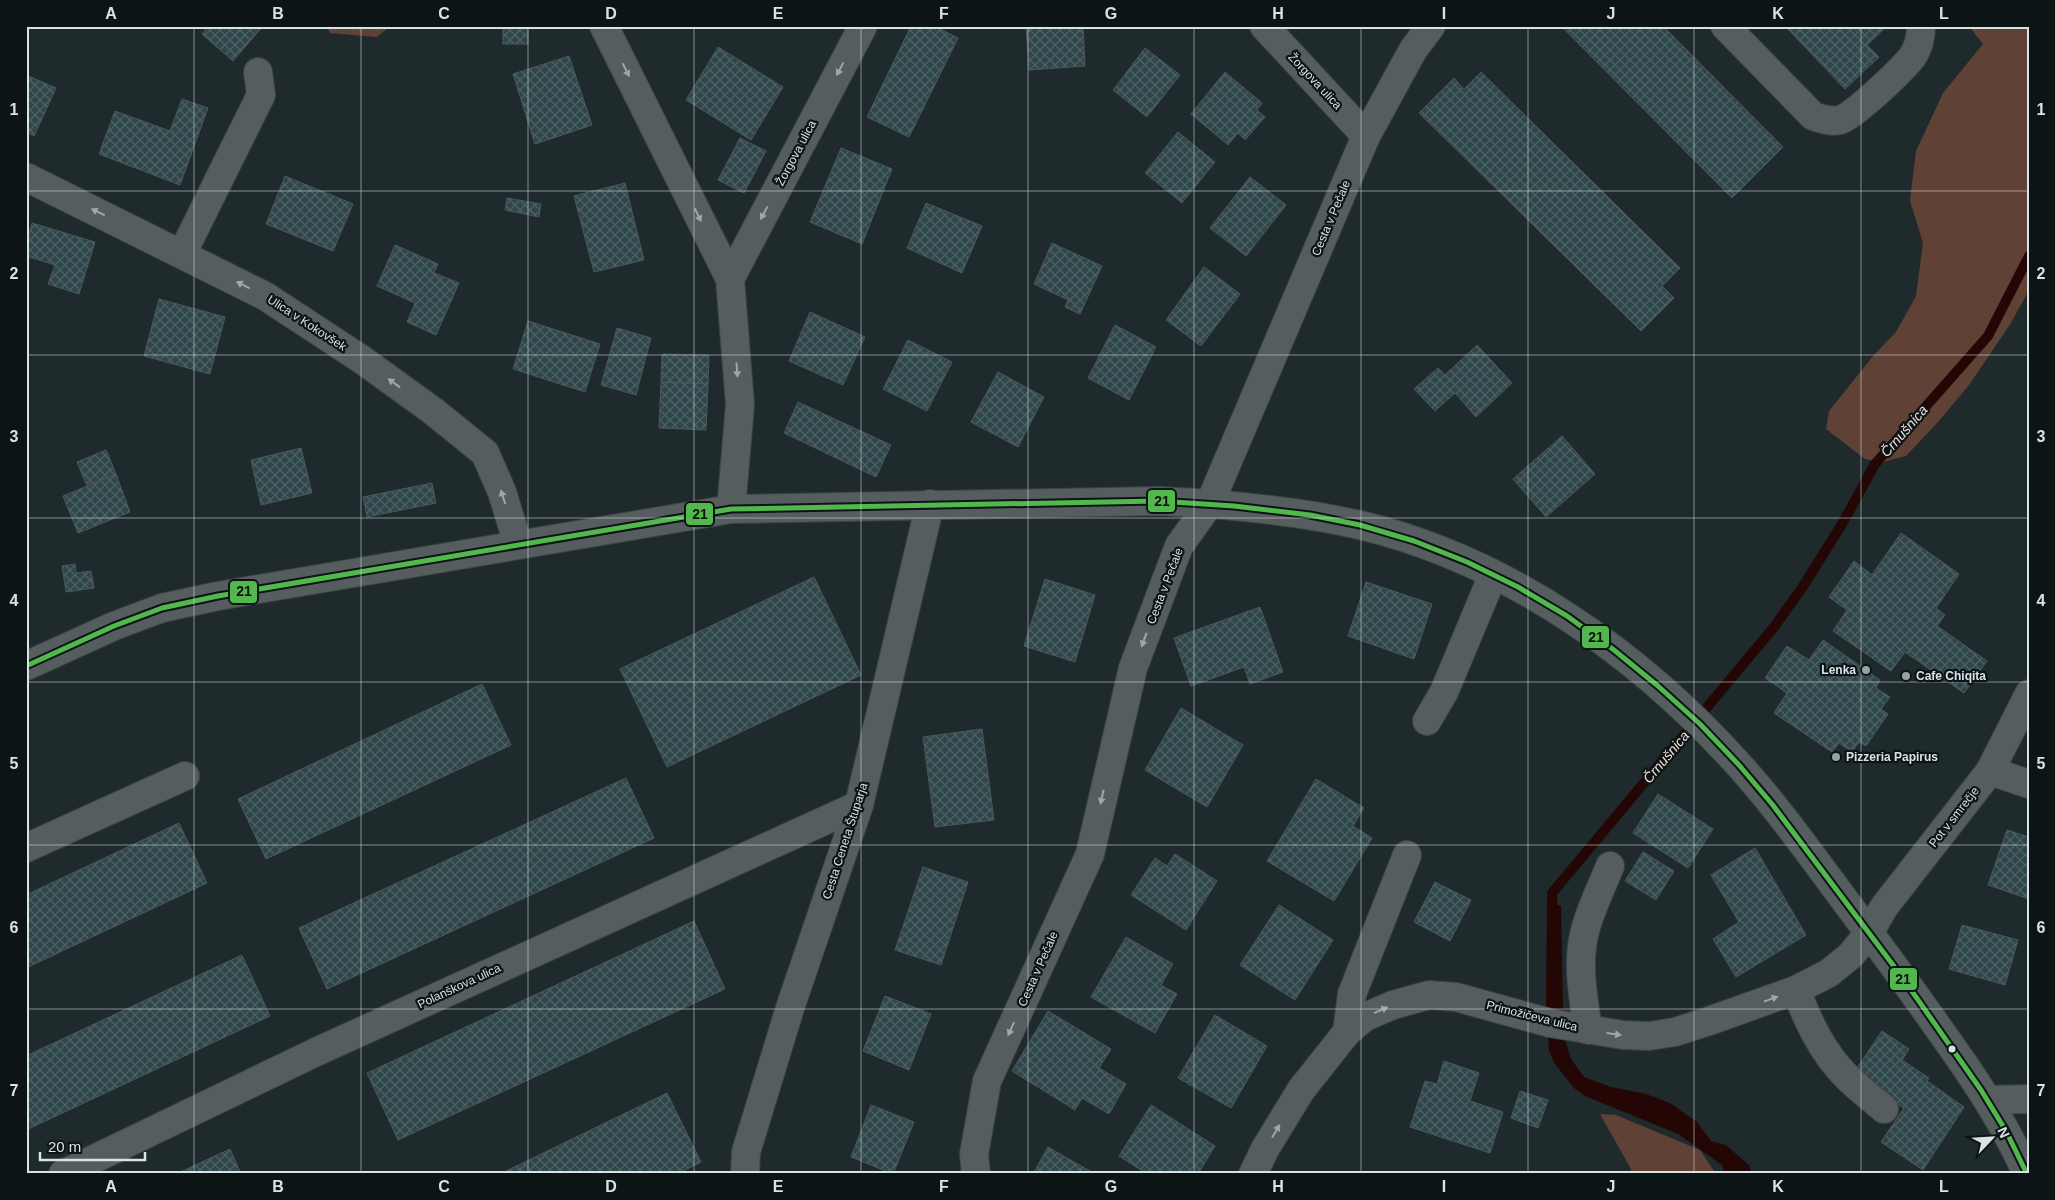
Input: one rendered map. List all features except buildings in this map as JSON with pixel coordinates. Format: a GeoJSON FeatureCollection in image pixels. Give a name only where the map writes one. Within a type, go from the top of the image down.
{"type":"FeatureCollection","features":[{"type":"Feature","properties":{"kind":"street"},"geometry":{"type":"LineString","coordinates":[[604,26],[730,279],[740,406],[731,509]]}},
{"type":"Feature","properties":{"kind":"street","name":"Žorgova ulica"},"geometry":{"type":"LineString","coordinates":[[730,279],[863,26]]}},
{"type":"Feature","properties":{"kind":"street","name":"Žorgova ulica"},"geometry":{"type":"LineString","coordinates":[[1264,26],[1366,136]]}},
{"type":"Feature","properties":{"kind":"street","name":"Cesta v Pečale"},"geometry":{"type":"LineString","coordinates":[[976,1174],[974,1154],[987,1081],[1090,854],[1134,668],[1179,546],[1210,503],[1366,136],[1414,50],[1431,26]]}},
{"type":"Feature","properties":{"kind":"street"},"geometry":{"type":"LineString","coordinates":[[1725,26],[1813,116],[1828,121],[1841,120],[1863,106],[1913,55],[1921,39],[1921,26]]}},
{"type":"Feature","properties":{"kind":"street"},"geometry":{"type":"LineString","coordinates":[[182,254],[261,95],[258,72]]}},
{"type":"Feature","properties":{"kind":"street","name":"Ulica v Kokovšek"},"geometry":{"type":"LineString","coordinates":[[26,177],[265,296],[433,411],[484,453],[502,492],[518,544]]}},
{"type":"Feature","properties":{"kind":"street"},"geometry":{"type":"LineString","coordinates":[[26,666],[114,626],[162,608],[218,596],[731,509],[1158,501],[1210,503],[1298,513],[1362,526],[1418,542],[1452,555],[1538,599],[1586,629],[1631,664],[1705,729],[1757,785],[1869,933],[1952,1048],[1988,1100],[2020,1169]]}},
{"type":"Feature","properties":{"kind":"street","name":"Cesta Ceneta Štuparja"},"geometry":{"type":"LineString","coordinates":[[746,1174],[746,1152],[754,1125],[793,998],[858,805],[930,504]]}},
{"type":"Feature","properties":{"kind":"street"},"geometry":{"type":"LineString","coordinates":[[1427,721],[1444,692],[1493,575]]}},
{"type":"Feature","properties":{"kind":"street","name":"Pot v smrečje"},"geometry":{"type":"LineString","coordinates":[[1869,933],[1884,907],[1990,771],[2029,694]]}},
{"type":"Feature","properties":{"kind":"street"},"geometry":{"type":"LineString","coordinates":[[1990,771],[2029,784]]}},
{"type":"Feature","properties":{"kind":"street"},"geometry":{"type":"LineString","coordinates":[[26,848],[185,776]]}},
{"type":"Feature","properties":{"kind":"street","name":"Polanškova ulica"},"geometry":{"type":"LineString","coordinates":[[63,1174],[316,1052],[858,805]]}},
{"type":"Feature","properties":{"kind":"street"},"geometry":{"type":"LineString","coordinates":[[1347,1032],[1352,994],[1407,855]]}},
{"type":"Feature","properties":{"kind":"street"},"geometry":{"type":"LineString","coordinates":[[1568,1026],[1581,969],[1585,928],[1610,866]]}},
{"type":"Feature","properties":{"kind":"street","name":"Primožičeva ulica"},"geometry":{"type":"LineString","coordinates":[[1253,1174],[1265,1149],[1301,1090],[1347,1032],[1365,1017],[1393,1005],[1429,995],[1456,997],[1568,1026],[1622,1035],[1649,1036],[1675,1032],[1796,990],[1836,967],[1851,955],[1869,933]]}},
{"type":"Feature","properties":{"kind":"street"},"geometry":{"type":"LineString","coordinates":[[1796,990],[1829,1056],[1846,1075],[1884,1109]]}},
{"type":"Feature","properties":{"kind":"street"},"geometry":{"type":"LineString","coordinates":[[1988,1100],[2029,1099]]}},
{"type":"Feature","properties":{"kind":"green space"},"geometry":{"type":"Polygon","coordinates":[[[326,26],[390,26],[377,37],[330,33],[326,26]]]}},
{"type":"Feature","properties":{"kind":"green space"},"geometry":{"type":"Polygon","coordinates":[[[1969,26],[2029,26],[2029,290],[2011,323],[1969,385],[1906,456],[1883,462],[1865,459],[1826,429],[1829,411],[1874,355],[1896,332],[1916,296],[1923,243],[1910,201],[1916,151],[1943,93],[1983,44],[1969,26]]]}},
{"type":"Feature","properties":{"kind":"green space"},"geometry":{"type":"Polygon","coordinates":[[[1600,1114],[1616,1115],[1700,1150],[1716,1174],[1631,1174],[1631,1169],[1600,1114]]]}},
{"type":"Feature","properties":{"kind":"shaded area"},"geometry":{"type":"Polygon","coordinates":[[[1547,901],[1561,906],[1565,1040],[1571,1059],[1584,1077],[1611,1087],[1646,1094],[1670,1103],[1697,1122],[1711,1141],[1726,1145],[1749,1165],[1752,1174],[1725,1174],[1722,1165],[1678,1134],[1585,1096],[1574,1088],[1555,1064],[1549,1051],[1546,1006],[1547,901]]]}},
{"type":"Feature","properties":{"kind":"waterway","name":"Črnušnica"},"geometry":{"type":"LineString","coordinates":[[1553,916],[1552,893],[1774,627],[1802,588],[1842,524],[1875,464],[1988,336],[2029,256]]}},
{"type":"Feature","properties":{"kind":"transit line","name":"21"},"geometry":{"type":"LineString","coordinates":[[26,666],[114,626],[162,608],[218,596],[731,509],[1158,501],[1234,506],[1310,515],[1360,525],[1414,541],[1467,562],[1518,587],[1567,616],[1614,650],[1700,724],[1739,765],[1772,804],[1902,977],[1981,1090],[2006,1131],[2027,1174]]}},
{"type":"Feature","properties":{"kind":"place","name":"Lenka"},"geometry":{"type":"Point","coordinates":[1866,670]}},
{"type":"Feature","properties":{"kind":"place","name":"Cafe Chiqita"},"geometry":{"type":"Point","coordinates":[1906,676]}},
{"type":"Feature","properties":{"kind":"place","name":"Pizzeria Papirus"},"geometry":{"type":"Point","coordinates":[1836,757]}}]}
